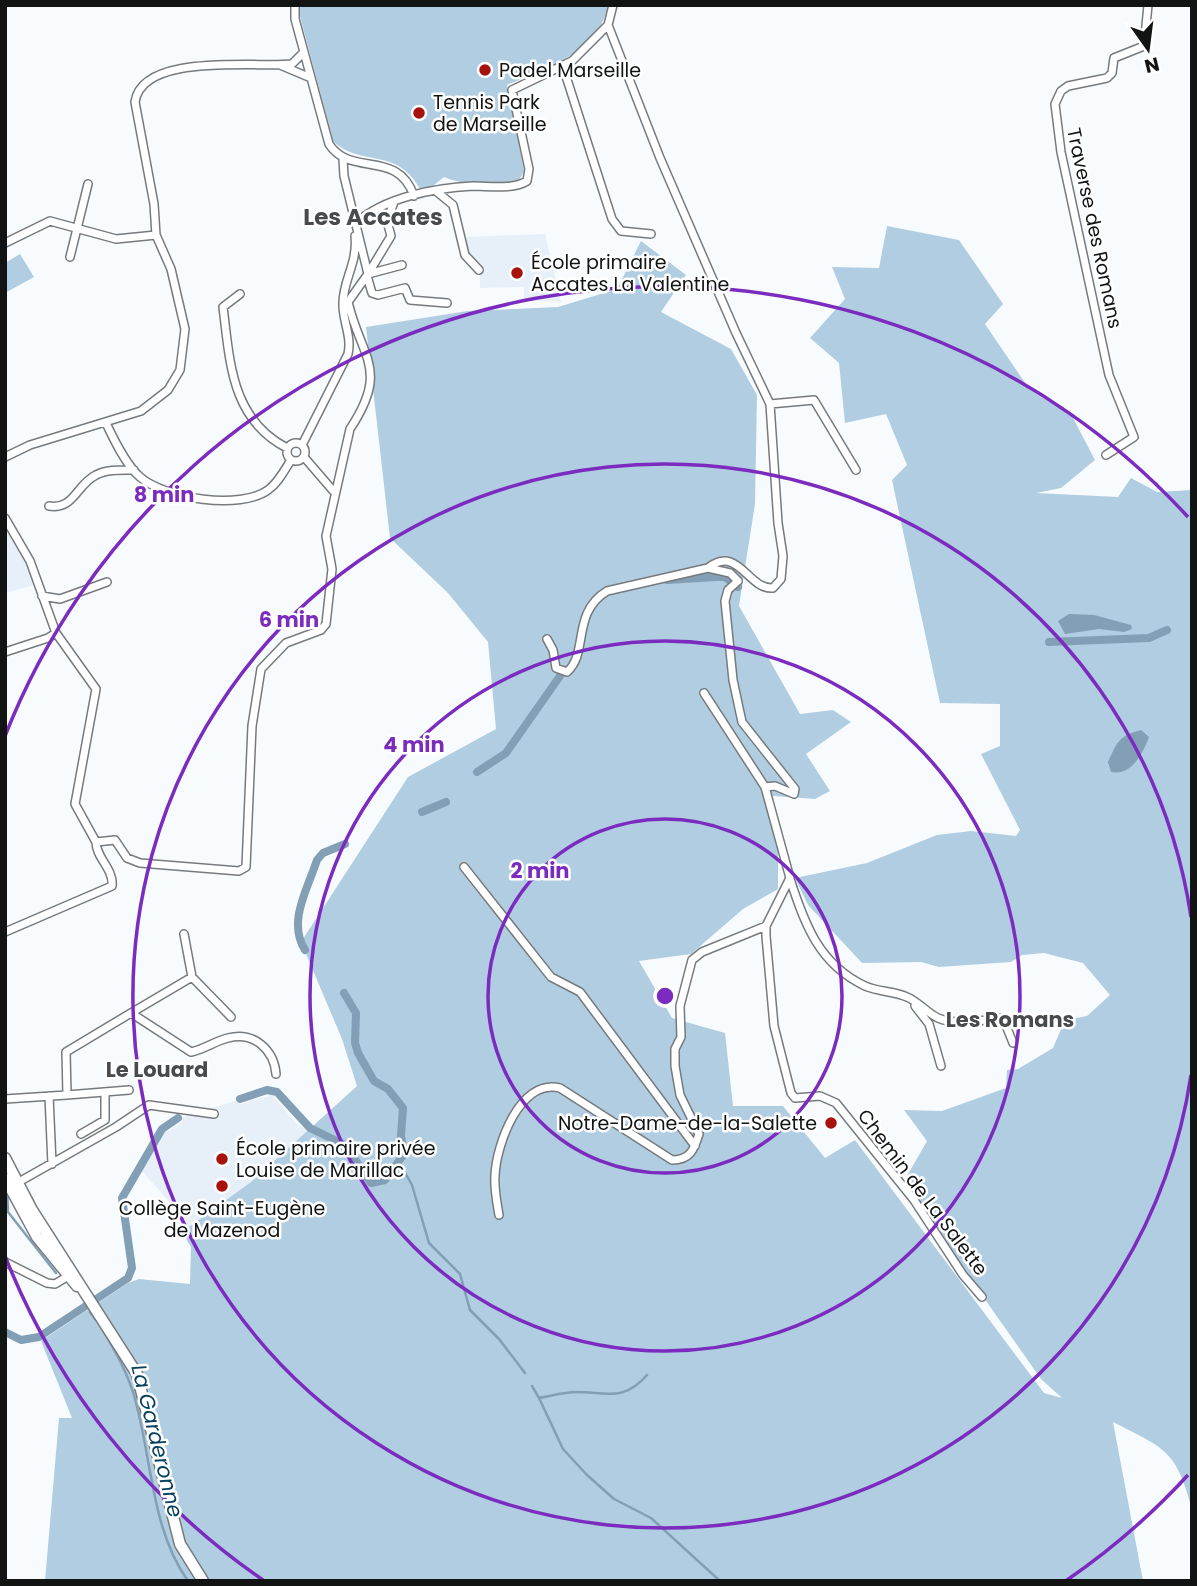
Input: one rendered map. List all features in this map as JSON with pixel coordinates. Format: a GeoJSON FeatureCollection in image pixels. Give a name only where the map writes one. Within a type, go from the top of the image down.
{"type":"FeatureCollection","features":[{"type":"Feature","properties":{"kind":"main road"},"geometry":{"type":"LineString","coordinates":[[5,1158],[11,1182],[30,1226],[93,1302],[137,1374],[180,1544],[203,1581]]}},
{"type":"Feature","properties":{"kind":"street"},"geometry":{"type":"LineString","coordinates":[[295,5],[304,52],[329,144],[343,159],[372,293],[378,295],[405,288],[410,300],[447,303]]}},
{"type":"Feature","properties":{"kind":"street"},"geometry":{"type":"LineString","coordinates":[[353,214],[371,212],[395,201],[436,191],[516,185],[527,181],[529,169],[512,90],[563,67],[608,25],[613,5]]}},
{"type":"Feature","properties":{"kind":"street","name":"Traverse des Romans"},"geometry":{"type":"LineString","coordinates":[[1106,454],[1134,437],[1109,375],[1061,152],[1055,104],[1061,91],[1068,86],[1107,78],[1112,73],[1114,58],[1144,46],[1148,5]]}},
{"type":"Feature","properties":{"kind":"street"},"geometry":{"type":"LineString","coordinates":[[547,639],[554,650],[556,668],[561,672],[575,664],[583,623],[596,598],[607,591],[724,562],[735,564],[747,571],[763,589],[773,589],[781,579],[783,556],[778,523],[770,404],[660,158],[608,25]]}},
{"type":"Feature","properties":{"kind":"street"},"geometry":{"type":"LineString","coordinates":[[5,457],[30,445],[106,423],[155,403],[174,381],[184,355],[185,329],[175,283],[156,235],[154,204],[135,102],[139,89],[153,76],[246,62],[292,64],[304,52]]}},
{"type":"Feature","properties":{"kind":"street"},"geometry":{"type":"LineString","coordinates":[[279,65],[311,78]]}},
{"type":"Feature","properties":{"kind":"street"},"geometry":{"type":"LineString","coordinates":[[563,67],[612,219],[621,230],[651,234]]}},
{"type":"Feature","properties":{"kind":"street"},"geometry":{"type":"LineString","coordinates":[[343,159],[394,170],[406,179],[414,196]]}},
{"type":"Feature","properties":{"kind":"street"},"geometry":{"type":"LineString","coordinates":[[70,257],[88,184]]}},
{"type":"Feature","properties":{"kind":"street"},"geometry":{"type":"LineString","coordinates":[[436,191],[453,205],[465,255],[479,271]]}},
{"type":"Feature","properties":{"kind":"street"},"geometry":{"type":"LineString","coordinates":[[96,842],[115,840],[127,858],[140,863],[244,871],[251,799],[252,726],[261,669],[286,643],[321,630],[326,624],[332,569],[326,536],[350,429],[358,417],[369,385],[370,360],[348,302],[391,236],[387,216],[395,201]]}},
{"type":"Feature","properties":{"kind":"street"},"geometry":{"type":"LineString","coordinates":[[335,493],[304,457],[302,445],[351,344],[342,305],[354,262],[356,226],[371,212]]}},
{"type":"Feature","properties":{"kind":"street"},"geometry":{"type":"LineString","coordinates":[[5,243],[45,222],[126,240],[156,235]]}},
{"type":"Feature","properties":{"kind":"street"},"geometry":{"type":"LineString","coordinates":[[367,275],[402,265]]}},
{"type":"Feature","properties":{"kind":"street"},"geometry":{"type":"LineString","coordinates":[[240,294],[223,307],[232,377],[241,402],[252,418],[287,448]]}},
{"type":"Feature","properties":{"kind":"street"},"geometry":{"type":"LineString","coordinates":[[351,344],[363,340]]}},
{"type":"Feature","properties":{"kind":"street"},"geometry":{"type":"LineString","coordinates":[[770,404],[814,400],[856,470]]}},
{"type":"Feature","properties":{"kind":"street"},"geometry":{"type":"LineString","coordinates":[[106,423],[139,477],[171,493],[195,498],[239,499],[269,489],[291,460]]}},
{"type":"Feature","properties":{"kind":"street"},"geometry":{"type":"LineString","coordinates":[[302,445],[294,443],[287,448],[286,455],[297,461],[304,457]]}},
{"type":"Feature","properties":{"kind":"street"},"geometry":{"type":"LineString","coordinates":[[49,506],[58,507],[68,503],[87,480],[98,474],[134,470]]}},
{"type":"Feature","properties":{"kind":"street"},"geometry":{"type":"LineString","coordinates":[[5,518],[30,561],[55,633],[96,690],[75,804],[111,874],[112,886],[5,932]]}},
{"type":"Feature","properties":{"kind":"street"},"geometry":{"type":"LineString","coordinates":[[708,568],[736,577],[725,601],[733,680],[742,722],[794,789],[794,794],[775,786],[765,787]]}},
{"type":"Feature","properties":{"kind":"street"},"geometry":{"type":"LineString","coordinates":[[42,596],[60,598],[107,582]]}},
{"type":"Feature","properties":{"kind":"street"},"geometry":{"type":"LineString","coordinates":[[5,652],[48,638],[55,633]]}},
{"type":"Feature","properties":{"kind":"street"},"geometry":{"type":"LineString","coordinates":[[704,693],[765,787],[801,911],[826,959],[864,985],[905,996],[936,1018],[977,1022],[1003,1018],[1013,1043]]}},
{"type":"Feature","properties":{"kind":"street"},"geometry":{"type":"LineString","coordinates":[[464,867],[551,977],[580,992],[695,1146]]}},
{"type":"Feature","properties":{"kind":"street"},"geometry":{"type":"LineString","coordinates":[[499,1215],[495,1176],[502,1144],[514,1116],[540,1087],[560,1088],[672,1160],[682,1160],[694,1151],[699,1134],[680,1095],[675,1066],[676,1049],[681,1037],[680,1006],[692,960],[702,952],[766,926],[790,878]]}},
{"type":"Feature","properties":{"kind":"street","name":"Chemin de La Salette"},"geometry":{"type":"LineString","coordinates":[[766,926],[774,1026],[791,1093],[795,1098],[820,1096],[836,1103],[914,1199],[963,1275],[982,1297]]}},
{"type":"Feature","properties":{"kind":"street"},"geometry":{"type":"LineString","coordinates":[[184,934],[192,977],[231,1017]]}},
{"type":"Feature","properties":{"kind":"street"},"geometry":{"type":"LineString","coordinates":[[67,1095],[66,1052],[192,977]]}},
{"type":"Feature","properties":{"kind":"street"},"geometry":{"type":"LineString","coordinates":[[905,996],[929,1024],[941,1066]]}},
{"type":"Feature","properties":{"kind":"street"},"geometry":{"type":"LineString","coordinates":[[131,1013],[191,1052],[227,1038],[247,1038],[265,1046],[271,1054],[276,1074]]}},
{"type":"Feature","properties":{"kind":"street"},"geometry":{"type":"LineString","coordinates":[[5,1099],[128,1090]]}},
{"type":"Feature","properties":{"kind":"street"},"geometry":{"type":"LineString","coordinates":[[81,1134],[105,1120],[105,1092]]}},
{"type":"Feature","properties":{"kind":"street"},"geometry":{"type":"LineString","coordinates":[[49,1096],[52,1164]]}},
{"type":"Feature","properties":{"kind":"street"},"geometry":{"type":"LineString","coordinates":[[11,1182],[52,1164],[149,1105],[214,1114]]}},
{"type":"Feature","properties":{"kind":"street"},"geometry":{"type":"LineString","coordinates":[[5,1262],[47,1283],[55,1284],[71,1274]]}},
{"type":"Feature","properties":{"kind":"shaded area","name":"Tennis Park de Marseille"},"geometry":{"type":"Polygon","coordinates":[[[297,5],[608,5],[603,21],[583,46],[554,65],[507,85],[524,171],[520,179],[502,184],[482,185],[444,177],[428,190],[420,189],[401,167],[355,154],[333,141],[297,5]]]}},
{"type":"Feature","properties":{"kind":"shaded area"},"geometry":{"type":"Polygon","coordinates":[[[887,226],[959,240],[1003,304],[985,324],[1030,390],[1072,416],[1095,460],[1061,488],[1036,493],[1118,497],[1131,478],[1157,492],[1192,490],[1192,1509],[1180,1474],[1166,1453],[1113,1422],[1143,1581],[45,1581],[59,1418],[72,1418],[41,1341],[128,1283],[139,1279],[190,1284],[191,1247],[182,1232],[251,1182],[357,1086],[342,1039],[301,942],[408,777],[496,729],[488,642],[448,593],[390,538],[366,327],[468,311],[558,307],[617,289],[641,241],[686,275],[661,312],[731,349],[757,395],[755,504],[739,606],[800,714],[833,710],[851,722],[806,754],[830,791],[815,799],[773,796],[778,842],[778,889],[743,909],[691,954],[639,961],[672,1018],[725,1033],[733,1106],[783,1106],[825,1158],[855,1140],[1044,1393],[1062,1398],[1041,1379],[903,1183],[927,1141],[904,1110],[942,1111],[1006,1088],[1007,1070],[1018,1069],[1053,1048],[1065,1020],[1087,1016],[1110,995],[1083,963],[1044,953],[1022,955],[1011,962],[939,967],[921,962],[862,963],[808,905],[795,878],[867,863],[937,835],[971,831],[1016,836],[1020,830],[981,754],[1000,746],[1000,704],[940,703],[892,480],[907,465],[886,414],[845,423],[839,363],[810,338],[845,299],[832,267],[879,268],[887,226]]]}},
{"type":"Feature","properties":{"kind":"shaded area","name":"École primaire Accates La Valentine"},"geometry":{"type":"Polygon","coordinates":[[[545,234],[561,302],[524,300],[524,287],[480,288],[480,267],[466,255],[463,237],[545,234]]]}},
{"type":"Feature","properties":{"kind":"shaded area"},"geometry":{"type":"Polygon","coordinates":[[[20,254],[34,277],[5,293],[5,263],[20,254]]]}},
{"type":"Feature","properties":{"kind":"shaded area"},"geometry":{"type":"Polygon","coordinates":[[[5,526],[30,563],[38,584],[5,593],[5,526]]]}},
{"type":"Feature","properties":{"kind":"shaded area"},"geometry":{"type":"Polygon","coordinates":[[[1069,614],[1094,615],[1131,625],[1132,629],[1124,632],[1099,629],[1065,634],[1058,621],[1069,614]]]}},
{"type":"Feature","properties":{"kind":"shaded area"},"geometry":{"type":"Polygon","coordinates":[[[1141,730],[1149,737],[1136,762],[1125,770],[1111,772],[1108,762],[1116,745],[1127,735],[1141,730]]]}},
{"type":"Feature","properties":{"kind":"shaded area","name":"École primaire privée Louise de Marillac"},"geometry":{"type":"Polygon","coordinates":[[[272,1095],[296,1123],[318,1137],[192,1240],[173,1212],[173,1206],[142,1171],[163,1130],[169,1131],[182,1122],[181,1118],[238,1100],[240,1104],[272,1095]]]}},
{"type":"Feature","properties":{"kind":"waterway"},"geometry":{"type":"LineString","coordinates":[[667,580],[725,577],[738,587]]}},
{"type":"Feature","properties":{"kind":"waterway"},"geometry":{"type":"LineString","coordinates":[[1049,642],[1149,638],[1167,630]]}},
{"type":"Feature","properties":{"kind":"waterway"},"geometry":{"type":"LineString","coordinates":[[477,772],[506,753],[560,676]]}},
{"type":"Feature","properties":{"kind":"waterway"},"geometry":{"type":"LineString","coordinates":[[422,812],[446,802]]}},
{"type":"Feature","properties":{"kind":"waterway"},"geometry":{"type":"LineString","coordinates":[[305,950],[300,939],[299,917],[317,860],[323,853],[345,844]]}},
{"type":"Feature","properties":{"kind":"waterway"},"geometry":{"type":"LineString","coordinates":[[240,1099],[267,1090],[277,1092],[310,1128],[345,1145],[371,1183],[385,1180],[404,1154],[401,1136],[403,1108],[388,1089],[374,1081],[358,1053],[355,1043],[356,1013],[344,993]]}},
{"type":"Feature","properties":{"kind":"waterway"},"geometry":{"type":"LineString","coordinates":[[5,1332],[21,1340],[39,1337],[128,1278],[132,1268],[122,1198],[162,1129],[178,1118]]}},
{"type":"Feature","properties":{"kind":"waterway"},"geometry":{"type":"LineString","coordinates":[[399,1162],[412,1185],[429,1243],[460,1274],[470,1310],[499,1339],[525,1373]]}},
{"type":"Feature","properties":{"kind":"waterway","name":"La Garderonne"},"geometry":{"type":"LineString","coordinates":[[7,1189],[8,1212],[56,1273]]}},
{"type":"Feature","properties":{"kind":"waterway","name":"La Garderonne"},"geometry":{"type":"LineString","coordinates":[[90,1312],[96,1320]]}},
{"type":"Feature","properties":{"kind":"waterway","name":"La Garderonne"},"geometry":{"type":"LineString","coordinates":[[100,1325],[133,1392],[159,1514],[166,1538],[188,1581]]}},
{"type":"Feature","properties":{"kind":"waterway"},"geometry":{"type":"LineString","coordinates":[[532,1386],[539,1398],[572,1392],[614,1394],[630,1389],[647,1375]]}},
{"type":"Feature","properties":{"kind":"waterway"},"geometry":{"type":"LineString","coordinates":[[539,1398],[563,1449],[587,1475],[614,1499],[651,1518],[720,1581]]}},
{"type":"Feature","properties":{"kind":"place","name":"Padel Marseille"},"geometry":{"type":"Point","coordinates":[485,70]}},
{"type":"Feature","properties":{"kind":"place","name":"Tennis Park de Marseille"},"geometry":{"type":"Point","coordinates":[419,113]}},
{"type":"Feature","properties":{"kind":"place","name":"École primaire Accates La Valentine"},"geometry":{"type":"Point","coordinates":[517,273]}},
{"type":"Feature","properties":{"kind":"place","name":"Notre-Dame-de-la-Salette"},"geometry":{"type":"Point","coordinates":[831,1123]}},
{"type":"Feature","properties":{"kind":"place","name":"École primaire privée Louise de Marillac"},"geometry":{"type":"Point","coordinates":[222,1159]}},
{"type":"Feature","properties":{"kind":"place","name":"Collège Saint-Eugène de Mazenod"},"geometry":{"type":"Point","coordinates":[222,1186]}},
{"type":"Feature","properties":{"kind":"district","name":"Les Accates"},"geometry":{"type":"Point","coordinates":[373,217]}},
{"type":"Feature","properties":{"kind":"district","name":"Les Romans"},"geometry":{"type":"Point","coordinates":[1010,1020]}},
{"type":"Feature","properties":{"kind":"district","name":"Le Louard"},"geometry":{"type":"Point","coordinates":[157,1070]}}]}
